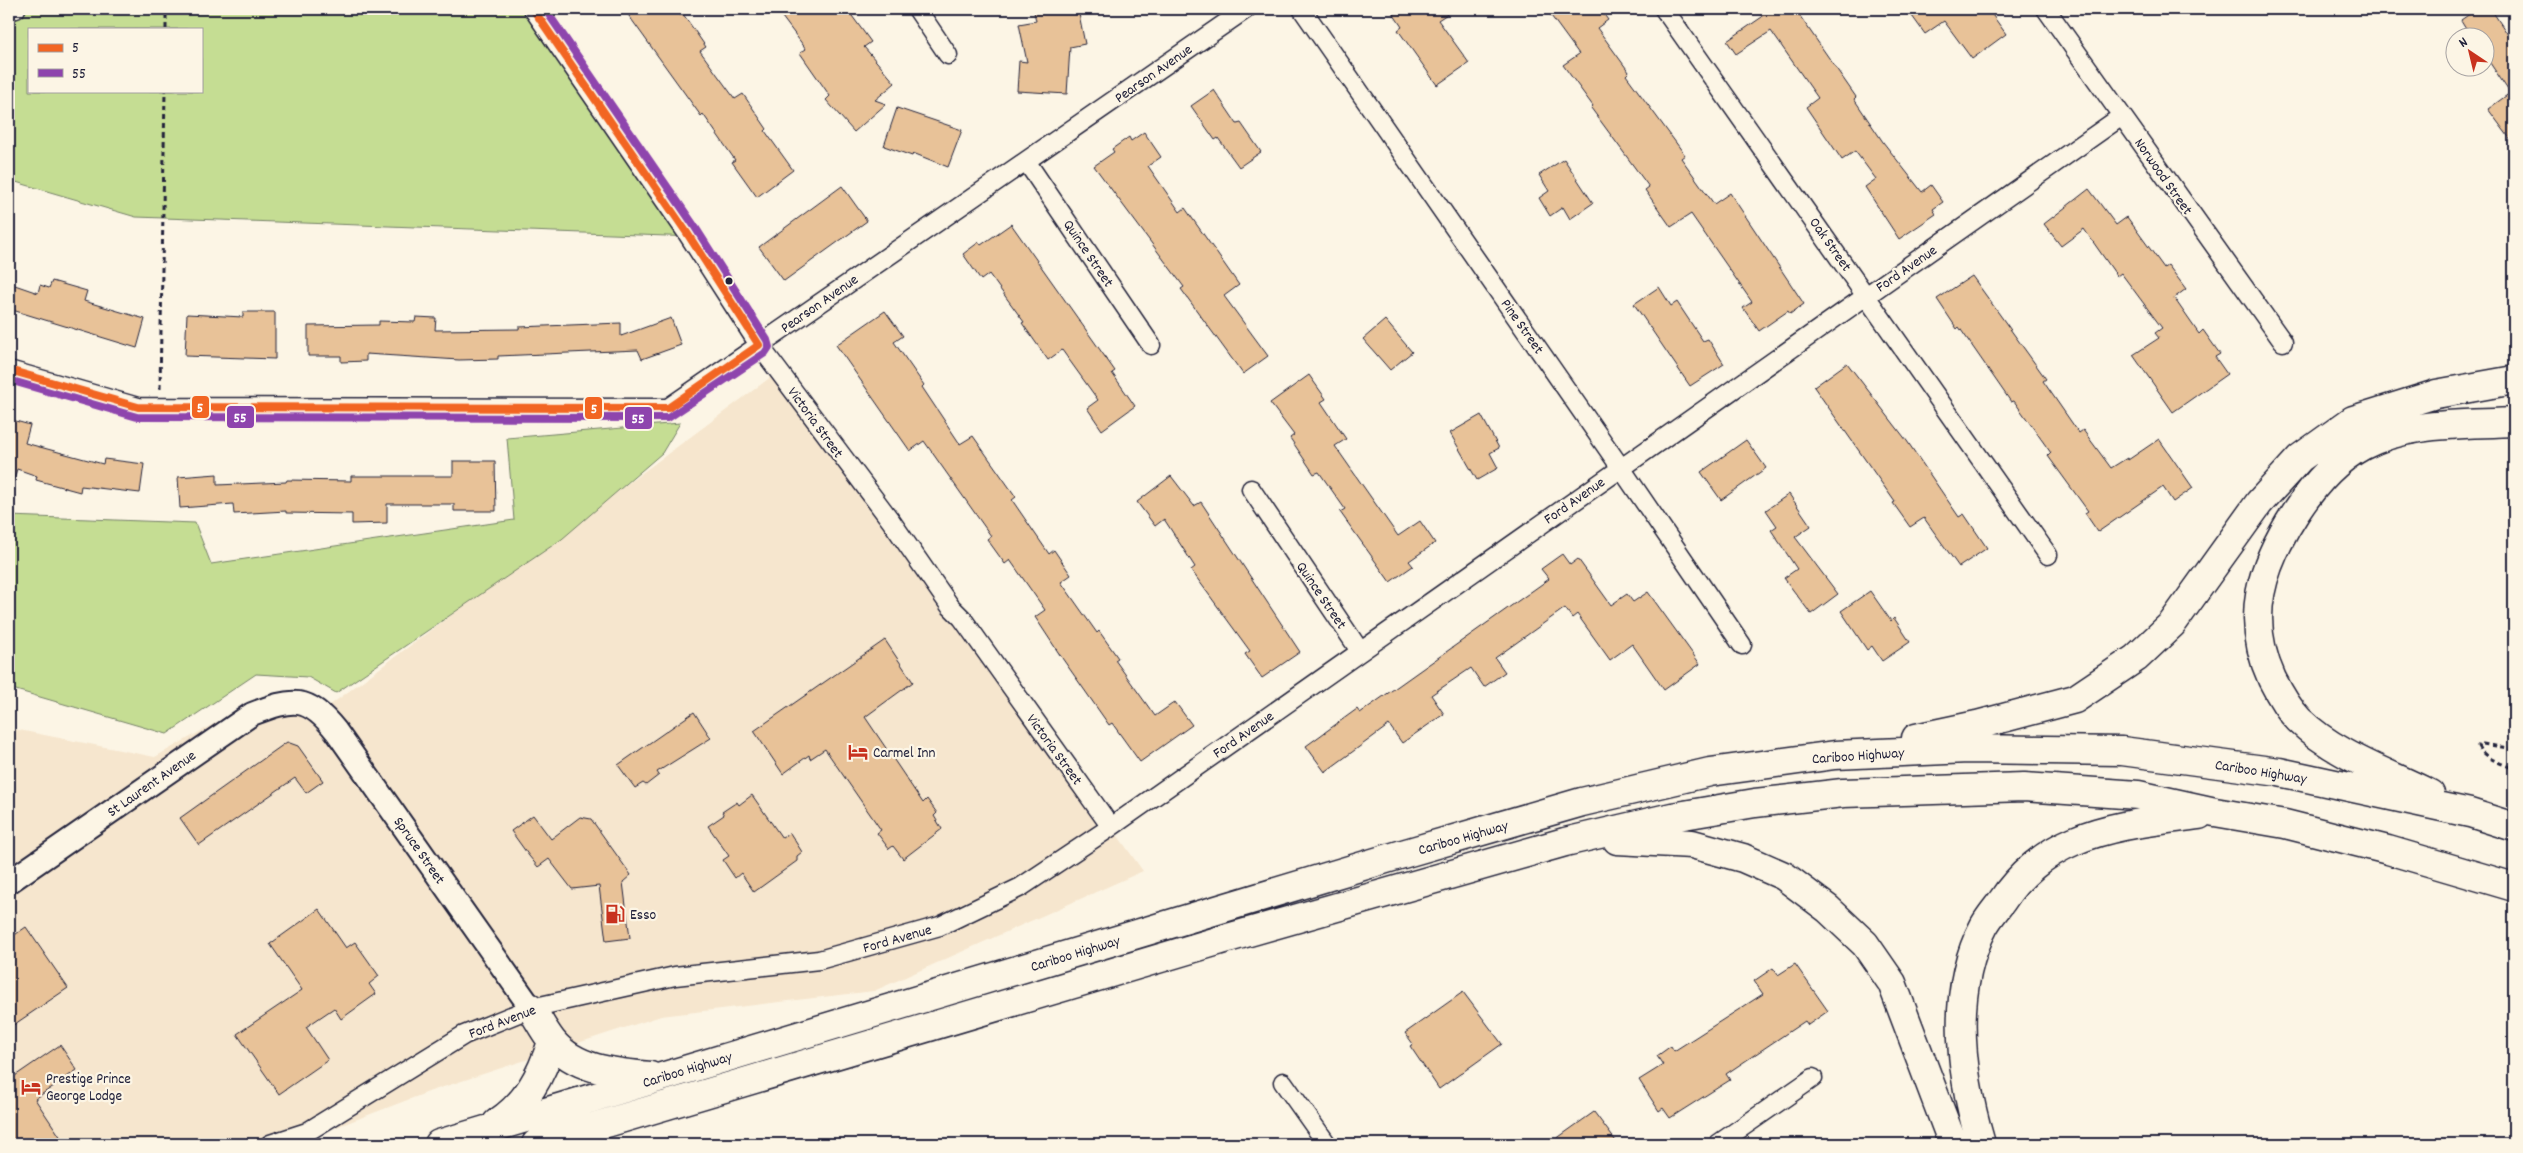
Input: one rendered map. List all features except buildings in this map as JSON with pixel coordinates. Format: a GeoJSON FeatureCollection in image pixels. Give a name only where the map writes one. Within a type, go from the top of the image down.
{"type":"FeatureCollection","features":[{"type":"Feature","properties":{"kind":"highway"},"geometry":{"type":"LineString","coordinates":[[1835,754],[1977,725],[2075,699],[2136,658],[2172,624],[2259,503],[2300,458],[2353,420],[2436,394],[2514,380]]}},
{"type":"Feature","properties":{"kind":"highway"},"geometry":{"type":"LineString","coordinates":[[2470,813],[2330,746],[2298,719],[2278,692],[2264,661],[2257,630],[2260,592],[2269,560],[2310,491],[2334,466],[2362,446],[2396,432],[2429,426],[2514,422]]}},
{"type":"Feature","properties":{"kind":"highway"},"geometry":{"type":"LineString","coordinates":[[2478,424],[2514,436]]}},
{"type":"Feature","properties":{"kind":"highway","name":"Cariboo Highway"},"geometry":{"type":"LineString","coordinates":[[439,1144],[1582,802],[1710,772],[1835,754],[1968,749],[2122,751],[2279,772],[2470,813],[2514,827]]}},
{"type":"Feature","properties":{"kind":"highway","name":"Cariboo Highway"},"geometry":{"type":"LineString","coordinates":[[536,1144],[1228,938],[1565,842],[1672,817],[1755,803],[1843,793],[2024,787],[2138,795],[2215,812],[2304,828],[2388,850],[2514,887]]}},
{"type":"Feature","properties":{"kind":"highway"},"geometry":{"type":"LineString","coordinates":[[1981,1144],[1963,1071],[1961,1028],[1967,974],[1984,926],[2025,873],[2071,842],[2127,824],[2215,812]]}},
{"type":"Feature","properties":{"kind":"highway"},"geometry":{"type":"LineString","coordinates":[[1565,842],[1629,839],[1692,844],[1743,858],[1784,876],[1828,909],[1865,944],[1892,983],[1953,1144]]}},
{"type":"Feature","properties":{"kind":"highway"},"geometry":{"type":"LineString","coordinates":[[531,1008],[552,1042],[570,1056],[600,1070],[660,1077]]}},
{"type":"Feature","properties":{"kind":"highway"},"geometry":{"type":"LineString","coordinates":[[485,1131],[513,1112],[527,1096],[541,1074],[552,1042]]}},
{"type":"Feature","properties":{"kind":"street"},"geometry":{"type":"LineString","coordinates":[[9,10],[16,9]]}},
{"type":"Feature","properties":{"kind":"street","name":"Victoria Street"},"geometry":{"type":"LineString","coordinates":[[533,9],[687,233],[759,345],[816,418],[1111,827]]}},
{"type":"Feature","properties":{"kind":"street"},"geometry":{"type":"LineString","coordinates":[[917,9],[948,55]]}},
{"type":"Feature","properties":{"kind":"street","name":"Pearson Avenue"},"geometry":{"type":"LineString","coordinates":[[9,370],[138,407],[668,408],[1246,9]]}},
{"type":"Feature","properties":{"kind":"street","name":"Pine Street"},"geometry":{"type":"LineString","coordinates":[[1302,9],[1742,645]]}},
{"type":"Feature","properties":{"kind":"street","name":"Oak Street"},"geometry":{"type":"LineString","coordinates":[[1664,9],[1867,295],[2048,555]]}},
{"type":"Feature","properties":{"kind":"street","name":"Norwood Street"},"geometry":{"type":"LineString","coordinates":[[2046,9],[2283,342]]}},
{"type":"Feature","properties":{"kind":"street","name":"Ford Avenue"},"geometry":{"type":"LineString","coordinates":[[270,1144],[307,1132],[464,1036],[531,1008],[675,976],[818,960],[940,926],[1021,887],[1111,827],[2122,116]]}},
{"type":"Feature","properties":{"kind":"street","name":"Quince Street"},"geometry":{"type":"LineString","coordinates":[[1026,161],[1151,345]]}},
{"type":"Feature","properties":{"kind":"street","name":"Quince Street"},"geometry":{"type":"LineString","coordinates":[[1251,489],[1360,651]]}},
{"type":"Feature","properties":{"kind":"street","name":"St Laurent Avenue"},"geometry":{"type":"LineString","coordinates":[[9,882],[252,714],[276,704],[301,702]]}},
{"type":"Feature","properties":{"kind":"street","name":"Spruce Street"},"geometry":{"type":"LineString","coordinates":[[301,702],[323,714],[336,731],[531,1008]]}},
{"type":"Feature","properties":{"kind":"street"},"geometry":{"type":"LineString","coordinates":[[1718,1144],[1813,1078]]}},
{"type":"Feature","properties":{"kind":"street"},"geometry":{"type":"LineString","coordinates":[[1283,1082],[1327,1144]]}},
{"type":"Feature","properties":{"kind":"path"},"geometry":{"type":"LineString","coordinates":[[166,9],[166,28]]}},
{"type":"Feature","properties":{"kind":"path"},"geometry":{"type":"LineString","coordinates":[[160,407],[165,92]]}},
{"type":"Feature","properties":{"kind":"path"},"geometry":{"type":"LineString","coordinates":[[2514,750],[2483,744],[2478,746],[2481,752],[2488,757],[2514,769]]}},
{"type":"Feature","properties":{"kind":"shaded area"},"geometry":{"type":"Polygon","coordinates":[[[783,368],[1143,871],[874,991],[661,1016],[431,1091],[292,1144],[9,1144],[9,728],[155,757],[256,700],[329,706],[783,368]]]}},
{"type":"Feature","properties":{"kind":"green space"},"geometry":{"type":"Polygon","coordinates":[[[9,9],[533,9],[695,237],[136,217],[9,180],[9,9]]]}},
{"type":"Feature","properties":{"kind":"green space"},"geometry":{"type":"Polygon","coordinates":[[[680,423],[662,453],[562,539],[336,693],[308,677],[256,674],[167,734],[9,688],[9,516],[195,523],[211,564],[514,520],[507,438],[680,423]]]}},
{"type":"Feature","properties":{"kind":"transit line","name":"5"},"geometry":{"type":"LineString","coordinates":[[9,370],[138,407],[668,408],[759,345],[687,233],[533,9]]}},
{"type":"Feature","properties":{"kind":"transit line","name":"55"},"geometry":{"type":"LineString","coordinates":[[9,380],[137,417],[668,418],[765,353],[769,347],[767,340],[695,227],[545,9]]}},
{"type":"Feature","properties":{"kind":"place","name":"Carmel Inn"},"geometry":{"type":"Point","coordinates":[858,752]}},
{"type":"Feature","properties":{"kind":"place","name":"Esso"},"geometry":{"type":"Point","coordinates":[615,914]}},
{"type":"Feature","properties":{"kind":"place","name":"Prestige Prince George Lodge"},"geometry":{"type":"Point","coordinates":[31,1087]}}]}
